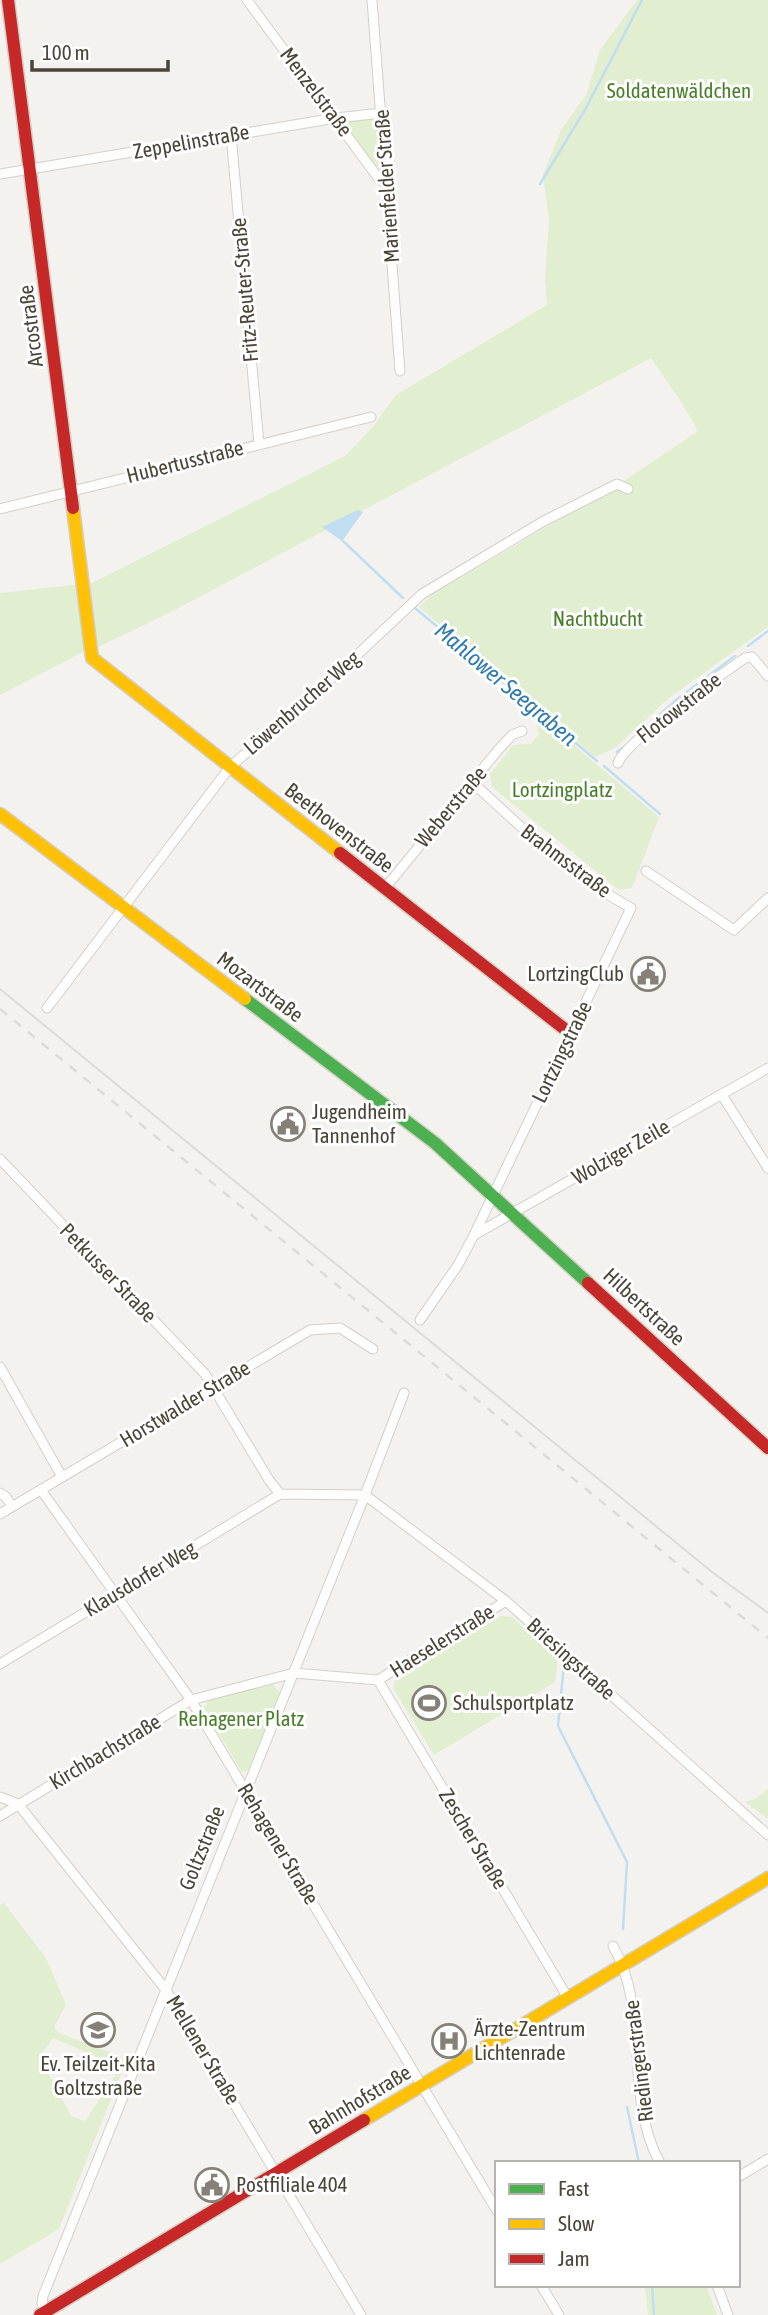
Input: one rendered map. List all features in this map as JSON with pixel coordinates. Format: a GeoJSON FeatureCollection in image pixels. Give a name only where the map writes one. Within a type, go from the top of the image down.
{"type":"FeatureCollection","features":[{"type":"Feature","properties":{"kind":"street","name":"Arcostraße"},"geometry":{"type":"LineString","coordinates":[[8,0],[90,647]]}},
{"type":"Feature","properties":{"kind":"street","name":"Menzelstraße"},"geometry":{"type":"LineString","coordinates":[[247,0],[379,179],[385,183]]}},
{"type":"Feature","properties":{"kind":"street","name":"Marienfelder Straße"},"geometry":{"type":"LineString","coordinates":[[372,0],[400,371]]}},
{"type":"Feature","properties":{"kind":"street","name":"Zeppelinstraße"},"geometry":{"type":"LineString","coordinates":[[0,174],[336,118],[382,113]]}},
{"type":"Feature","properties":{"kind":"street","name":"Fritz-Reuter-Straße"},"geometry":{"type":"LineString","coordinates":[[231,135],[260,444]]}},
{"type":"Feature","properties":{"kind":"street","name":"Hubertusstraße"},"geometry":{"type":"LineString","coordinates":[[0,509],[371,417]]}},
{"type":"Feature","properties":{"kind":"street","name":"Löwenbrucher Weg"},"geometry":{"type":"LineString","coordinates":[[47,1008],[230,767],[342,669],[422,594],[565,510],[617,484],[628,489]]}},
{"type":"Feature","properties":{"kind":"street","name":"Beethovenstraße"},"geometry":{"type":"LineString","coordinates":[[90,647],[95,661],[571,1034]]}},
{"type":"Feature","properties":{"kind":"street","name":"Flotowstraße"},"geometry":{"type":"LineString","coordinates":[[618,763],[625,752],[682,704],[745,658],[752,657],[756,660],[768,676]]}},
{"type":"Feature","properties":{"kind":"street","name":"Weberstraße"},"geometry":{"type":"LineString","coordinates":[[385,888],[512,735],[522,732]]}},
{"type":"Feature","properties":{"kind":"street","name":"Brahmsstraße"},"geometry":{"type":"LineString","coordinates":[[472,782],[520,826],[597,888],[631,908]]}},
{"type":"Feature","properties":{"kind":"street","name":"Mozartstraße"},"geometry":{"type":"LineString","coordinates":[[0,814],[435,1143],[493,1195]]}},
{"type":"Feature","properties":{"kind":"street"},"geometry":{"type":"LineString","coordinates":[[646,871],[734,930],[768,898]]}},
{"type":"Feature","properties":{"kind":"street","name":"Lortzingstraße"},"geometry":{"type":"LineString","coordinates":[[493,1195],[631,908]]}},
{"type":"Feature","properties":{"kind":"street","name":"Wolziger Zeile"},"geometry":{"type":"LineString","coordinates":[[474,1235],[768,1068]]}},
{"type":"Feature","properties":{"kind":"street"},"geometry":{"type":"LineString","coordinates":[[722,1095],[768,1167]]}},
{"type":"Feature","properties":{"kind":"street","name":"Petkusser Straße"},"geometry":{"type":"LineString","coordinates":[[0,1159],[205,1374],[260,1467],[280,1494]]}},
{"type":"Feature","properties":{"kind":"street"},"geometry":{"type":"LineString","coordinates":[[420,1320],[458,1265],[493,1195]]}},
{"type":"Feature","properties":{"kind":"street","name":"Hilbertstraße"},"geometry":{"type":"LineString","coordinates":[[493,1195],[768,1448]]}},
{"type":"Feature","properties":{"kind":"street","name":"Horstwalder Straße"},"geometry":{"type":"LineString","coordinates":[[0,1514],[316,1328],[340,1328],[373,1349]]}},
{"type":"Feature","properties":{"kind":"street"},"geometry":{"type":"LineString","coordinates":[[0,1367],[62,1477]]}},
{"type":"Feature","properties":{"kind":"street","name":"Goltzstraße"},"geometry":{"type":"LineString","coordinates":[[42,2313],[44,2292],[404,1393]]}},
{"type":"Feature","properties":{"kind":"street","name":"Rehagener Straße"},"geometry":{"type":"LineString","coordinates":[[41,1490],[191,1700],[495,2208]]}},
{"type":"Feature","properties":{"kind":"street"},"geometry":{"type":"LineString","coordinates":[[0,1493],[12,1507]]}},
{"type":"Feature","properties":{"kind":"street"},"geometry":{"type":"LineString","coordinates":[[280,1494],[365,1495]]}},
{"type":"Feature","properties":{"kind":"street","name":"Klausdorfer Weg"},"geometry":{"type":"LineString","coordinates":[[0,1664],[280,1494]]}},
{"type":"Feature","properties":{"kind":"street","name":"Briesingstraße"},"geometry":{"type":"LineString","coordinates":[[365,1495],[506,1601],[768,1835]]}},
{"type":"Feature","properties":{"kind":"street","name":"Haeselerstraße"},"geometry":{"type":"LineString","coordinates":[[294,1673],[378,1680],[506,1601]]}},
{"type":"Feature","properties":{"kind":"street","name":"Kirchbachstraße"},"geometry":{"type":"LineString","coordinates":[[0,1815],[191,1700],[294,1673]]}},
{"type":"Feature","properties":{"kind":"street","name":"Zescher Straße"},"geometry":{"type":"LineString","coordinates":[[378,1680],[568,1998]]}},
{"type":"Feature","properties":{"kind":"street"},"geometry":{"type":"LineString","coordinates":[[0,1797],[18,1804]]}},
{"type":"Feature","properties":{"kind":"street","name":"Mellener Straße"},"geometry":{"type":"LineString","coordinates":[[18,1804],[166,1990],[361,2315]]}},
{"type":"Feature","properties":{"kind":"street","name":"Bahnhofstraße"},"geometry":{"type":"LineString","coordinates":[[42,2313],[768,1878]]}},
{"type":"Feature","properties":{"kind":"street","name":"Riedingerstraße"},"geometry":{"type":"LineString","coordinates":[[613,1946],[631,1991],[644,2118],[658,2160]]}},
{"type":"Feature","properties":{"kind":"street"},"geometry":{"type":"LineString","coordinates":[[740,2175],[768,2159]]}},
{"type":"Feature","properties":{"kind":"street"},"geometry":{"type":"LineString","coordinates":[[542,2287],[559,2315]]}},
{"type":"Feature","properties":{"kind":"street"},"geometry":{"type":"LineString","coordinates":[[718,2287],[728,2315]]}},
{"type":"Feature","properties":{"kind":"green space"},"geometry":{"type":"Polygon","coordinates":[[[637,0],[768,0],[768,627],[669,698],[615,748],[595,757],[419,607],[434,593],[616,486],[698,431],[651,358],[169,613],[85,651],[0,695],[0,593],[92,583],[345,456],[373,427],[396,395],[547,305],[545,278],[549,220],[543,175],[561,130],[586,95],[600,50],[637,0]]]}},
{"type":"Feature","properties":{"kind":"green space"},"geometry":{"type":"Polygon","coordinates":[[[378,117],[381,164],[374,168],[346,127],[350,121],[378,117]]]}},
{"type":"Feature","properties":{"kind":"green space","name":"Lortzingplatz"},"geometry":{"type":"Polygon","coordinates":[[[538,715],[659,817],[632,888],[619,890],[492,787],[490,774],[513,745],[531,744],[539,734],[535,719],[538,715]]]}},
{"type":"Feature","properties":{"kind":"green space"},"geometry":{"type":"Polygon","coordinates":[[[501,1616],[512,1617],[558,1659],[555,1682],[434,1755],[393,1688],[396,1678],[501,1616]]]}},
{"type":"Feature","properties":{"kind":"green space","name":"Rehagener Platz"},"geometry":{"type":"Polygon","coordinates":[[[272,1684],[280,1693],[249,1770],[242,1772],[204,1708],[209,1700],[272,1684]]]}},
{"type":"Feature","properties":{"kind":"green space"},"geometry":{"type":"Polygon","coordinates":[[[768,1789],[768,1819],[745,1802],[755,1799],[768,1789]]]}},
{"type":"Feature","properties":{"kind":"green space"},"geometry":{"type":"Polygon","coordinates":[[[4,1903],[46,1958],[66,2005],[54,2027],[59,2033],[127,2059],[59,2229],[0,2264],[0,1905],[4,1903]],[[53,2038],[42,2053],[43,2064],[71,2116],[85,2121],[115,2076],[113,2064],[53,2038]]]}},
{"type":"Feature","properties":{"kind":"green space"},"geometry":{"type":"Polygon","coordinates":[[[645,2287],[707,2287],[717,2315],[648,2315],[645,2287]]]}},
{"type":"Feature","properties":{"kind":"water"},"geometry":{"type":"Polygon","coordinates":[[[358,510],[363,512],[342,541],[322,527],[358,510]]]}},
{"type":"Feature","properties":{"kind":"waterway"},"geometry":{"type":"LineString","coordinates":[[540,184],[586,108],[642,0]]}},
{"type":"Feature","properties":{"kind":"waterway","name":"Mahlower Seegraben"},"geometry":{"type":"LineString","coordinates":[[342,540],[403,598]]}},
{"type":"Feature","properties":{"kind":"waterway","name":"Mahlower Seegraben"},"geometry":{"type":"LineString","coordinates":[[415,608],[597,761]]}},
{"type":"Feature","properties":{"kind":"waterway"},"geometry":{"type":"LineString","coordinates":[[748,646],[768,631]]}},
{"type":"Feature","properties":{"kind":"waterway"},"geometry":{"type":"LineString","coordinates":[[653,721],[676,700],[735,656]]}},
{"type":"Feature","properties":{"kind":"waterway"},"geometry":{"type":"LineString","coordinates":[[617,752],[627,745]]}},
{"type":"Feature","properties":{"kind":"waterway","name":"Mahlower Seegraben"},"geometry":{"type":"LineString","coordinates":[[604,766],[660,814]]}},
{"type":"Feature","properties":{"kind":"waterway"},"geometry":{"type":"LineString","coordinates":[[564,1664],[558,1726],[627,1862],[623,1929]]}},
{"type":"Feature","properties":{"kind":"waterway"},"geometry":{"type":"LineString","coordinates":[[627,2107],[639,2161]]}},
{"type":"Feature","properties":{"kind":"waterway"},"geometry":{"type":"LineString","coordinates":[[652,2287],[654,2315]]}},
{"type":"Feature","properties":{"kind":"tram line"},"geometry":{"type":"LineString","coordinates":[[0,989],[712,1572],[768,1613]]}},
{"type":"Feature","properties":{"kind":"railway"},"geometry":{"type":"LineString","coordinates":[[0,1009],[768,1638]]}},
{"type":"Feature","properties":{"kind":"traffic: fast"},"geometry":{"type":"LineString","coordinates":[[245,999],[435,1143],[588,1283]]}},
{"type":"Feature","properties":{"kind":"traffic: slow"},"geometry":{"type":"LineString","coordinates":[[73,508],[92,658],[340,853]]}},
{"type":"Feature","properties":{"kind":"traffic: slow"},"geometry":{"type":"LineString","coordinates":[[0,814],[245,999]]}},
{"type":"Feature","properties":{"kind":"traffic: slow"},"geometry":{"type":"LineString","coordinates":[[364,2120],[768,1878]]}},
{"type":"Feature","properties":{"kind":"traffic: jam"},"geometry":{"type":"LineString","coordinates":[[8,0],[73,508]]}},
{"type":"Feature","properties":{"kind":"traffic: jam"},"geometry":{"type":"LineString","coordinates":[[340,853],[571,1034]]}},
{"type":"Feature","properties":{"kind":"traffic: jam"},"geometry":{"type":"LineString","coordinates":[[588,1283],[768,1448]]}},
{"type":"Feature","properties":{"kind":"traffic: jam"},"geometry":{"type":"LineString","coordinates":[[40,2315],[364,2120]]}},
{"type":"Feature","properties":{"kind":"place","name":"LortzingClub"},"geometry":{"type":"Point","coordinates":[648,974]}},
{"type":"Feature","properties":{"kind":"place","name":"Jugendheim Tannenhof"},"geometry":{"type":"Point","coordinates":[288,1124]}},
{"type":"Feature","properties":{"kind":"place","name":"Schulsportplatz"},"geometry":{"type":"Point","coordinates":[429,1703]}},
{"type":"Feature","properties":{"kind":"place","name":"Ev. Teilzeit-Kita Goltzstraße"},"geometry":{"type":"Point","coordinates":[98,2030]}},
{"type":"Feature","properties":{"kind":"place","name":"Ärzte-Zentrum Lichtenrade"},"geometry":{"type":"Point","coordinates":[449,2041]}},
{"type":"Feature","properties":{"kind":"place","name":"Postfiliale 404"},"geometry":{"type":"Point","coordinates":[212,2185]}},
{"type":"Feature","properties":{"kind":"park label","name":"Soldatenwäldchen"},"geometry":{"type":"Point","coordinates":[679,91]}},
{"type":"Feature","properties":{"kind":"park label","name":"Nachtbucht"},"geometry":{"type":"Point","coordinates":[598,619]}}]}
